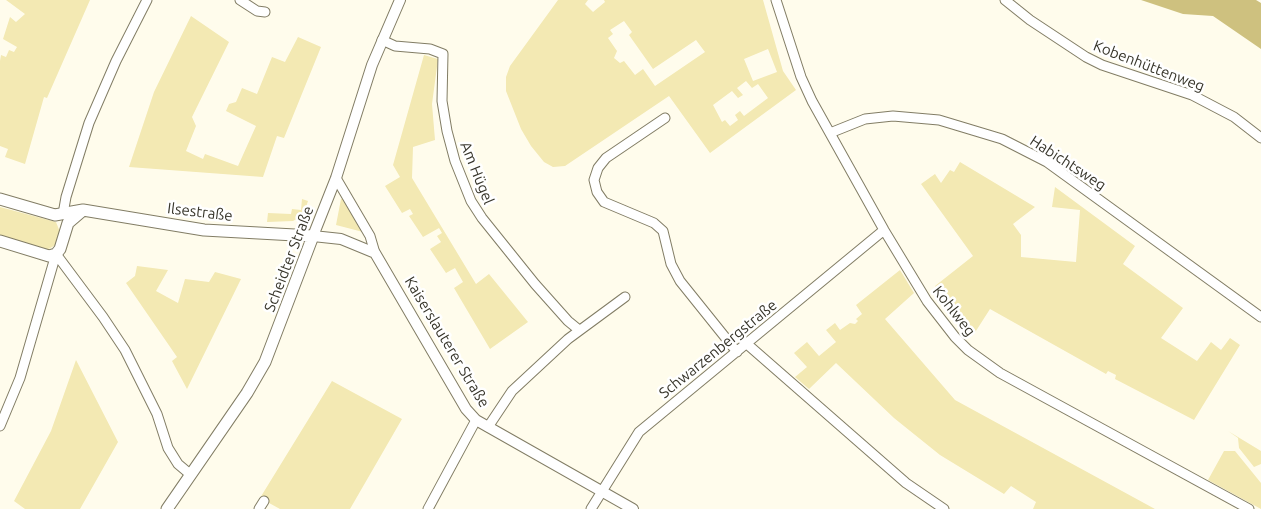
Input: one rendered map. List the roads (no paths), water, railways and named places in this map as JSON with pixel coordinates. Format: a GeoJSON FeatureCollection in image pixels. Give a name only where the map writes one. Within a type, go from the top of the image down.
{"type":"FeatureCollection","features":[{"type":"Feature","properties":{"kind":"main road"},"geometry":{"type":"LineString","coordinates":[[0,199],[65,219],[60,249],[56,254],[48,256],[0,241]]}},
{"type":"Feature","properties":{"kind":"main road","name":"Ilsestraße"},"geometry":{"type":"LineString","coordinates":[[65,219],[83,210],[204,230],[313,236]]}},
{"type":"Feature","properties":{"kind":"main road","name":"Scheidter Straße"},"geometry":{"type":"LineString","coordinates":[[167,509],[247,393],[265,362],[313,236]]}},
{"type":"Feature","properties":{"kind":"street"},"geometry":{"type":"LineString","coordinates":[[65,219],[66,197],[89,123],[119,54],[147,0]]}},
{"type":"Feature","properties":{"kind":"street"},"geometry":{"type":"LineString","coordinates":[[240,0],[257,11],[266,12]]}},
{"type":"Feature","properties":{"kind":"street","name":"Scheidter Straße"},"geometry":{"type":"LineString","coordinates":[[313,236],[336,178],[382,40],[400,0]]}},
{"type":"Feature","properties":{"kind":"street","name":"Kohlweg"},"geometry":{"type":"LineString","coordinates":[[776,0],[801,77],[830,133],[884,230],[927,301],[955,337],[968,350],[1000,373],[1249,509]]}},
{"type":"Feature","properties":{"kind":"street","name":"Kobenhüttenweg"},"geometry":{"type":"LineString","coordinates":[[1005,0],[1068,47],[1102,65],[1192,95],[1234,117],[1261,138]]}},
{"type":"Feature","properties":{"kind":"street","name":"Am Hügel"},"geometry":{"type":"LineString","coordinates":[[382,40],[395,46],[430,49],[443,54],[442,101],[447,131],[454,161],[471,202],[535,284],[568,321],[579,330]]}},
{"type":"Feature","properties":{"kind":"street","name":"Habichtsweg"},"geometry":{"type":"LineString","coordinates":[[830,133],[865,120],[893,116],[939,120],[1002,139],[1046,162],[1261,317]]}},
{"type":"Feature","properties":{"kind":"street"},"geometry":{"type":"LineString","coordinates":[[665,118],[606,158],[598,168],[594,180],[604,202],[654,223],[663,231],[670,264],[680,281],[737,352]]}},
{"type":"Feature","properties":{"kind":"street","name":"Kaiserslauterer Straße"},"geometry":{"type":"LineString","coordinates":[[336,178],[370,236],[376,253],[466,409],[476,420],[633,509]]}},
{"type":"Feature","properties":{"kind":"street","name":"Schwarzenbergstraße"},"geometry":{"type":"LineString","coordinates":[[591,509],[639,432],[884,230]]}},
{"type":"Feature","properties":{"kind":"street"},"geometry":{"type":"LineString","coordinates":[[313,236],[341,239],[376,253]]}},
{"type":"Feature","properties":{"kind":"street"},"geometry":{"type":"LineString","coordinates":[[0,426],[20,378],[56,254]]}},
{"type":"Feature","properties":{"kind":"street"},"geometry":{"type":"LineString","coordinates":[[56,254],[99,311],[125,350],[157,414],[168,448],[178,464],[190,475]]}},
{"type":"Feature","properties":{"kind":"street"},"geometry":{"type":"LineString","coordinates":[[488,427],[512,391],[579,330],[625,297]]}},
{"type":"Feature","properties":{"kind":"street"},"geometry":{"type":"LineString","coordinates":[[747,344],[906,483],[944,509]]}},
{"type":"Feature","properties":{"kind":"street"},"geometry":{"type":"LineString","coordinates":[[428,509],[476,420]]}},
{"type":"Feature","properties":{"kind":"street"},"geometry":{"type":"LineString","coordinates":[[259,509],[264,501]]}}]}
